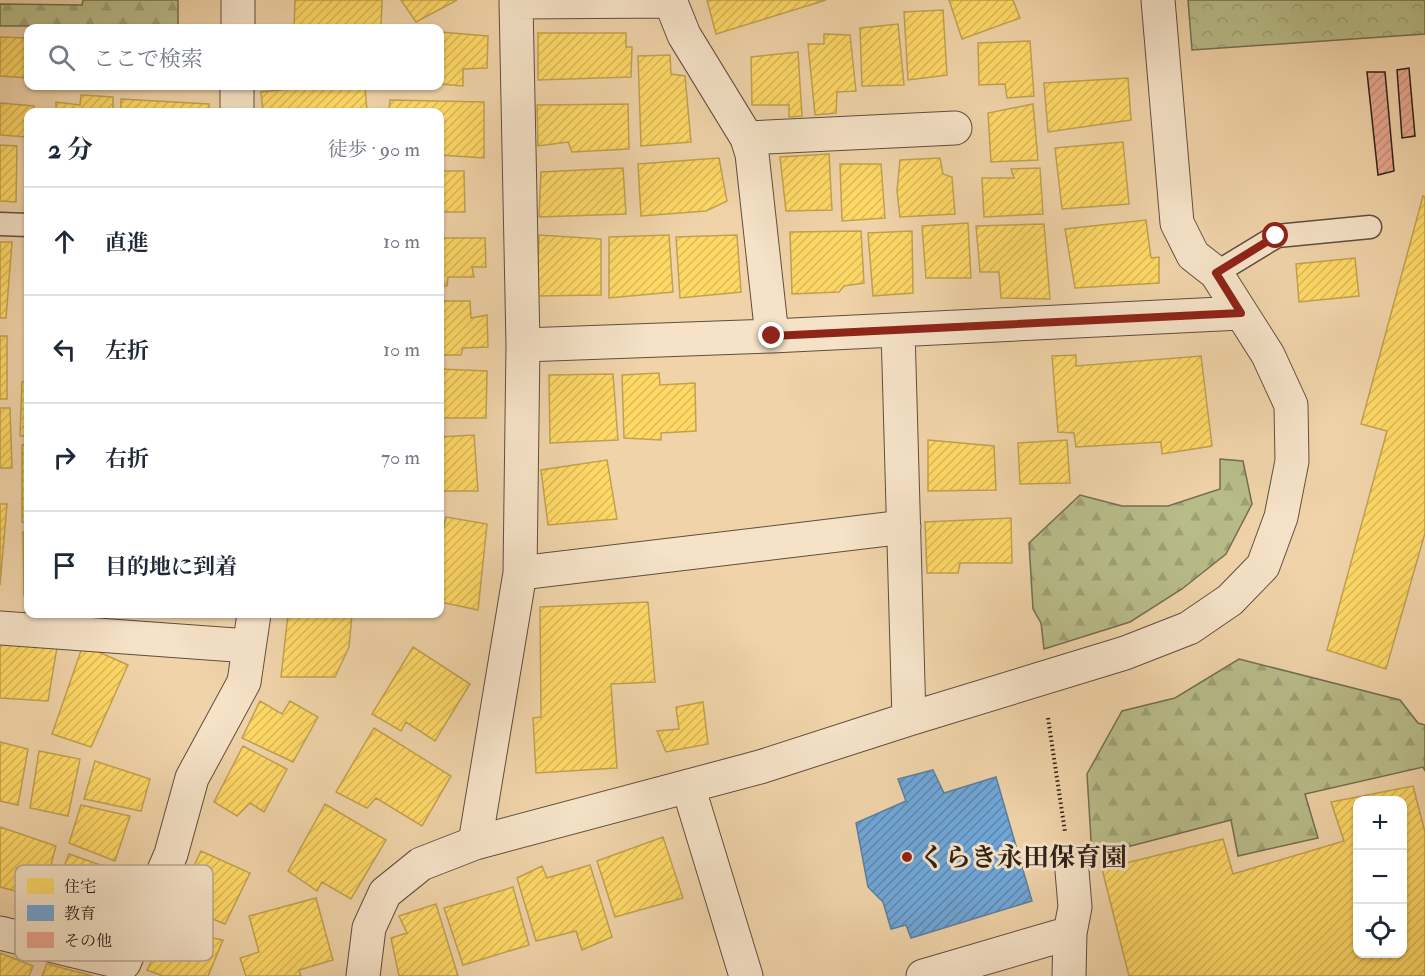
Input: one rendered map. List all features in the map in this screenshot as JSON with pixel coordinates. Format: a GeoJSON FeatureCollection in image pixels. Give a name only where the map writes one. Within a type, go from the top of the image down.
{"type":"FeatureCollection","features":[{"type":"Feature","properties":{"kind":"street"},"geometry":{"type":"LineString","coordinates":[[238,0],[238,24]]}},
{"type":"Feature","properties":{"kind":"street"},"geometry":{"type":"LineString","coordinates":[[363,976],[369,928],[385,893],[421,864],[475,843],[760,767],[909,718],[1125,653],[1190,628],[1230,600],[1263,566],[1281,517],[1292,461],[1291,405],[1268,355],[1216,273],[1193,255],[1177,223],[1158,0]]}},
{"type":"Feature","properties":{"kind":"street"},"geometry":{"type":"LineString","coordinates":[[475,843],[520,573],[524,345],[516,2],[670,1],[684,35],[747,138],[752,154],[772,336]]}},
{"type":"Feature","properties":{"kind":"street"},"geometry":{"type":"LineString","coordinates":[[237,90],[237,108]]}},
{"type":"Feature","properties":{"kind":"street"},"geometry":{"type":"LineString","coordinates":[[747,138],[955,128]]}},
{"type":"Feature","properties":{"kind":"street"},"geometry":{"type":"LineString","coordinates":[[524,345],[772,336],[1241,313]]}},
{"type":"Feature","properties":{"kind":"street"},"geometry":{"type":"LineString","coordinates":[[898,330],[909,718]]}},
{"type":"Feature","properties":{"kind":"street"},"geometry":{"type":"LineString","coordinates":[[520,573],[904,527]]}},
{"type":"Feature","properties":{"kind":"street"},"geometry":{"type":"LineString","coordinates":[[167,865],[192,778],[244,682],[253,618]]}},
{"type":"Feature","properties":{"kind":"street"},"geometry":{"type":"LineString","coordinates":[[0,628],[249,646]]}},
{"type":"Feature","properties":{"kind":"street"},"geometry":{"type":"LineString","coordinates":[[688,786],[746,976]]}},
{"type":"Feature","properties":{"kind":"street"},"geometry":{"type":"LineString","coordinates":[[1069,976],[1070,933],[1075,907],[1072,871]]}},
{"type":"Feature","properties":{"kind":"street"},"geometry":{"type":"LineString","coordinates":[[0,933],[15,937]]}},
{"type":"Feature","properties":{"kind":"street"},"geometry":{"type":"LineString","coordinates":[[923,976],[1070,933]]}},
{"type":"Feature","properties":{"kind":"street"},"geometry":{"type":"LineString","coordinates":[[95,961],[126,970]]}},
{"type":"Feature","properties":{"kind":"lane"},"geometry":{"type":"LineString","coordinates":[[0,224],[24,225]]}},
{"type":"Feature","properties":{"kind":"lane"},"geometry":{"type":"LineString","coordinates":[[1216,273],[1276,236],[1370,227]]}},
{"type":"Feature","properties":{"kind":"path"},"geometry":{"type":"LineString","coordinates":[[1055,765],[1072,871]]}},
{"type":"Feature","properties":{"kind":"green space"},"geometry":{"type":"Polygon","coordinates":[[[83,0],[178,0],[178,24],[0,26],[0,4],[82,5],[83,0]]]}},
{"type":"Feature","properties":{"kind":"green space"},"geometry":{"type":"Polygon","coordinates":[[[1188,0],[1425,0],[1425,34],[1192,50],[1188,0]]]}},
{"type":"Feature","properties":{"kind":"green space"},"geometry":{"type":"Polygon","coordinates":[[[1220,459],[1243,461],[1252,504],[1226,554],[1182,589],[1130,622],[1044,649],[1041,623],[1033,609],[1029,543],[1080,495],[1122,506],[1168,506],[1220,489],[1220,459]]]}},
{"type":"Feature","properties":{"kind":"green space"},"geometry":{"type":"Polygon","coordinates":[[[1239,659],[1400,700],[1418,723],[1425,725],[1425,771],[1423,767],[1305,794],[1318,838],[1238,856],[1231,820],[1092,856],[1087,774],[1122,711],[1175,698],[1239,659]]]}},
{"type":"Feature","properties":{"kind":"building: 住宅"},"geometry":{"type":"Polygon","coordinates":[[[295,0],[382,0],[381,24],[294,24],[295,0]]]}},
{"type":"Feature","properties":{"kind":"building: 住宅"},"geometry":{"type":"Polygon","coordinates":[[[401,0],[457,0],[416,22],[401,0]]]}},
{"type":"Feature","properties":{"kind":"building: 住宅"},"geometry":{"type":"Polygon","coordinates":[[[707,0],[826,0],[716,34],[707,0]]]}},
{"type":"Feature","properties":{"kind":"building: 住宅"},"geometry":{"type":"Polygon","coordinates":[[[949,0],[1013,0],[1020,18],[962,39],[949,0]]]}},
{"type":"Feature","properties":{"kind":"building: 住宅"},"geometry":{"type":"Polygon","coordinates":[[[943,10],[947,75],[908,80],[904,12],[943,10]]]}},
{"type":"Feature","properties":{"kind":"building: 住宅"},"geometry":{"type":"Polygon","coordinates":[[[898,24],[904,85],[862,86],[860,28],[898,24]]]}},
{"type":"Feature","properties":{"kind":"building: 住宅"},"geometry":{"type":"Polygon","coordinates":[[[444,32],[488,36],[487,68],[463,69],[463,86],[444,84],[444,32]]]}},
{"type":"Feature","properties":{"kind":"building: 住宅"},"geometry":{"type":"Polygon","coordinates":[[[538,33],[626,33],[626,47],[632,47],[631,77],[538,80],[538,33]]]}},
{"type":"Feature","properties":{"kind":"building: 住宅"},"geometry":{"type":"Polygon","coordinates":[[[824,34],[850,35],[856,91],[837,92],[836,113],[815,115],[808,44],[824,44],[824,34]]]}},
{"type":"Feature","properties":{"kind":"building: 住宅"},"geometry":{"type":"Polygon","coordinates":[[[0,37],[24,38],[24,78],[0,76],[0,37]]]}},
{"type":"Feature","properties":{"kind":"building: 住宅"},"geometry":{"type":"Polygon","coordinates":[[[1030,41],[1034,96],[1007,98],[1005,84],[979,85],[978,43],[1030,41]]]}},
{"type":"Feature","properties":{"kind":"building: 住宅"},"geometry":{"type":"Polygon","coordinates":[[[798,52],[802,116],[789,117],[789,105],[752,105],[751,57],[798,52]]]}},
{"type":"Feature","properties":{"kind":"building: 住宅"},"geometry":{"type":"Polygon","coordinates":[[[670,55],[671,74],[685,76],[691,142],[641,146],[638,56],[670,55]]]}},
{"type":"Feature","properties":{"kind":"building: 住宅"},"geometry":{"type":"Polygon","coordinates":[[[1128,78],[1131,120],[1048,132],[1044,83],[1128,78]]]}},
{"type":"Feature","properties":{"kind":"building: 住宅"},"geometry":{"type":"Polygon","coordinates":[[[365,90],[367,108],[263,108],[261,92],[365,90]]]}},
{"type":"Feature","properties":{"kind":"building: 住宅"},"geometry":{"type":"Polygon","coordinates":[[[81,95],[113,97],[113,108],[56,108],[56,102],[80,105],[81,95]]]}},
{"type":"Feature","properties":{"kind":"building: 住宅"},"geometry":{"type":"Polygon","coordinates":[[[121,99],[209,104],[209,108],[121,108],[121,99]]]}},
{"type":"Feature","properties":{"kind":"building: 住宅"},"geometry":{"type":"Polygon","coordinates":[[[390,100],[484,102],[484,158],[444,155],[444,108],[389,108],[390,100]]]}},
{"type":"Feature","properties":{"kind":"building: 住宅"},"geometry":{"type":"Polygon","coordinates":[[[0,103],[34,106],[34,108],[24,108],[24,137],[0,135],[0,103]]]}},
{"type":"Feature","properties":{"kind":"building: 住宅"},"geometry":{"type":"Polygon","coordinates":[[[628,104],[629,149],[572,152],[568,142],[538,146],[537,105],[628,104]]]}},
{"type":"Feature","properties":{"kind":"building: 住宅"},"geometry":{"type":"Polygon","coordinates":[[[1033,104],[1038,160],[991,162],[988,113],[1033,104]]]}},
{"type":"Feature","properties":{"kind":"building: 住宅"},"geometry":{"type":"Polygon","coordinates":[[[1123,142],[1129,204],[1062,209],[1055,148],[1123,142]]]}},
{"type":"Feature","properties":{"kind":"building: 住宅"},"geometry":{"type":"Polygon","coordinates":[[[0,145],[17,146],[16,202],[0,201],[0,145]]]}},
{"type":"Feature","properties":{"kind":"building: 住宅"},"geometry":{"type":"Polygon","coordinates":[[[829,154],[832,210],[786,211],[780,157],[829,154]]]}},
{"type":"Feature","properties":{"kind":"building: 住宅"},"geometry":{"type":"Polygon","coordinates":[[[719,158],[727,201],[706,211],[641,216],[638,164],[719,158]]]}},
{"type":"Feature","properties":{"kind":"building: 住宅"},"geometry":{"type":"Polygon","coordinates":[[[940,158],[943,174],[952,177],[955,214],[900,217],[897,191],[900,160],[940,158]]]}},
{"type":"Feature","properties":{"kind":"building: 住宅"},"geometry":{"type":"Polygon","coordinates":[[[840,164],[881,164],[885,218],[842,221],[840,164]]]}},
{"type":"Feature","properties":{"kind":"building: 住宅"},"geometry":{"type":"Polygon","coordinates":[[[623,168],[626,214],[539,217],[541,172],[623,168]]]}},
{"type":"Feature","properties":{"kind":"building: 住宅"},"geometry":{"type":"Polygon","coordinates":[[[1040,168],[1043,214],[984,217],[982,178],[1014,178],[1011,169],[1040,168]]]}},
{"type":"Feature","properties":{"kind":"building: 住宅"},"geometry":{"type":"Polygon","coordinates":[[[444,171],[464,171],[465,212],[444,212],[444,171]]]}},
{"type":"Feature","properties":{"kind":"building: 住宅"},"geometry":{"type":"Polygon","coordinates":[[[1423,196],[1425,197],[1425,533],[1386,669],[1327,650],[1387,431],[1361,424],[1423,196]]]}},
{"type":"Feature","properties":{"kind":"building: 住宅"},"geometry":{"type":"Polygon","coordinates":[[[1146,220],[1151,258],[1159,257],[1159,283],[1075,288],[1065,229],[1146,220]]]}},
{"type":"Feature","properties":{"kind":"building: 住宅"},"geometry":{"type":"Polygon","coordinates":[[[968,223],[971,278],[926,278],[922,226],[968,223]]]}},
{"type":"Feature","properties":{"kind":"building: 住宅"},"geometry":{"type":"Polygon","coordinates":[[[1044,224],[1050,299],[1001,298],[999,272],[980,272],[976,226],[1044,224]]]}},
{"type":"Feature","properties":{"kind":"building: 住宅"},"geometry":{"type":"Polygon","coordinates":[[[861,231],[864,283],[844,286],[839,292],[792,294],[790,232],[861,231]]]}},
{"type":"Feature","properties":{"kind":"building: 住宅"},"geometry":{"type":"Polygon","coordinates":[[[912,231],[913,293],[873,296],[868,233],[912,231]]]}},
{"type":"Feature","properties":{"kind":"building: 住宅"},"geometry":{"type":"Polygon","coordinates":[[[539,235],[601,239],[601,295],[537,296],[539,235]]]}},
{"type":"Feature","properties":{"kind":"building: 住宅"},"geometry":{"type":"Polygon","coordinates":[[[669,235],[673,292],[609,298],[609,237],[669,235]]]}},
{"type":"Feature","properties":{"kind":"building: 住宅"},"geometry":{"type":"Polygon","coordinates":[[[737,235],[741,292],[680,298],[676,237],[737,235]]]}},
{"type":"Feature","properties":{"kind":"building: 住宅"},"geometry":{"type":"Polygon","coordinates":[[[444,238],[485,238],[486,267],[472,267],[474,277],[448,277],[447,286],[444,286],[444,238]]]}},
{"type":"Feature","properties":{"kind":"building: 住宅"},"geometry":{"type":"Polygon","coordinates":[[[0,242],[12,242],[6,318],[0,318],[0,242]]]}},
{"type":"Feature","properties":{"kind":"building: 住宅"},"geometry":{"type":"Polygon","coordinates":[[[1355,258],[1359,296],[1299,302],[1296,264],[1355,258]]]}},
{"type":"Feature","properties":{"kind":"building: 住宅"},"geometry":{"type":"Polygon","coordinates":[[[444,301],[470,301],[471,318],[487,315],[488,347],[463,348],[461,355],[444,355],[444,301]]]}},
{"type":"Feature","properties":{"kind":"building: 住宅"},"geometry":{"type":"Polygon","coordinates":[[[0,336],[7,336],[7,399],[0,399],[0,336]]]}},
{"type":"Feature","properties":{"kind":"building: 住宅"},"geometry":{"type":"Polygon","coordinates":[[[1076,355],[1076,366],[1201,356],[1212,446],[1162,454],[1161,442],[1076,447],[1074,433],[1058,432],[1052,356],[1076,355]]]}},
{"type":"Feature","properties":{"kind":"building: 住宅"},"geometry":{"type":"Polygon","coordinates":[[[444,369],[487,371],[486,418],[444,418],[444,369]]]}},
{"type":"Feature","properties":{"kind":"building: 住宅"},"geometry":{"type":"Polygon","coordinates":[[[659,373],[660,385],[695,383],[696,431],[661,433],[661,440],[624,438],[622,375],[659,373]]]}},
{"type":"Feature","properties":{"kind":"building: 住宅"},"geometry":{"type":"Polygon","coordinates":[[[613,374],[618,440],[550,443],[549,375],[613,374]]]}},
{"type":"Feature","properties":{"kind":"building: 住宅"},"geometry":{"type":"Polygon","coordinates":[[[22,382],[24,382],[24,436],[20,436],[22,382]]]}},
{"type":"Feature","properties":{"kind":"building: 住宅"},"geometry":{"type":"Polygon","coordinates":[[[0,408],[10,408],[12,468],[0,468],[0,408]]]}},
{"type":"Feature","properties":{"kind":"building: 住宅"},"geometry":{"type":"Polygon","coordinates":[[[474,435],[478,491],[444,491],[444,437],[474,435]]]}},
{"type":"Feature","properties":{"kind":"building: 住宅"},"geometry":{"type":"Polygon","coordinates":[[[928,440],[994,446],[996,490],[928,491],[928,440]]]}},
{"type":"Feature","properties":{"kind":"building: 住宅"},"geometry":{"type":"Polygon","coordinates":[[[1067,440],[1070,483],[1020,484],[1018,443],[1067,440]]]}},
{"type":"Feature","properties":{"kind":"building: 住宅"},"geometry":{"type":"Polygon","coordinates":[[[22,445],[24,445],[24,522],[22,522],[22,445]]]}},
{"type":"Feature","properties":{"kind":"building: 住宅"},"geometry":{"type":"Polygon","coordinates":[[[607,460],[617,519],[548,525],[541,470],[607,460]]]}},
{"type":"Feature","properties":{"kind":"building: 住宅"},"geometry":{"type":"Polygon","coordinates":[[[0,504],[7,504],[0,585],[0,504]]]}},
{"type":"Feature","properties":{"kind":"building: 住宅"},"geometry":{"type":"Polygon","coordinates":[[[446,517],[487,524],[478,610],[444,603],[446,517]]]}},
{"type":"Feature","properties":{"kind":"building: 住宅"},"geometry":{"type":"Polygon","coordinates":[[[1011,518],[1012,563],[960,563],[958,573],[927,573],[925,522],[1011,518]]]}},
{"type":"Feature","properties":{"kind":"building: 住宅"},"geometry":{"type":"Polygon","coordinates":[[[23,532],[24,532],[24,596],[23,532]]]}},
{"type":"Feature","properties":{"kind":"building: 住宅"},"geometry":{"type":"Polygon","coordinates":[[[648,602],[655,682],[611,684],[617,768],[536,773],[533,718],[541,717],[540,607],[648,602]]]}},
{"type":"Feature","properties":{"kind":"building: 住宅"},"geometry":{"type":"Polygon","coordinates":[[[288,618],[352,618],[349,647],[335,677],[281,677],[288,618]]]}},
{"type":"Feature","properties":{"kind":"building: 住宅"},"geometry":{"type":"Polygon","coordinates":[[[0,637],[58,641],[48,701],[0,698],[0,637]]]}},
{"type":"Feature","properties":{"kind":"building: 住宅"},"geometry":{"type":"Polygon","coordinates":[[[83,645],[128,665],[91,747],[52,734],[83,645]]]}},
{"type":"Feature","properties":{"kind":"building: 住宅"},"geometry":{"type":"Polygon","coordinates":[[[413,647],[470,684],[435,741],[406,722],[401,731],[372,714],[413,647]]]}},
{"type":"Feature","properties":{"kind":"building: 住宅"},"geometry":{"type":"Polygon","coordinates":[[[260,701],[282,714],[290,701],[318,717],[293,762],[242,738],[260,701]]]}},
{"type":"Feature","properties":{"kind":"building: 住宅"},"geometry":{"type":"Polygon","coordinates":[[[703,702],[708,744],[666,752],[657,731],[679,729],[676,707],[703,702]]]}},
{"type":"Feature","properties":{"kind":"building: 住宅"},"geometry":{"type":"Polygon","coordinates":[[[374,728],[451,776],[422,826],[376,798],[367,808],[336,792],[374,728]]]}},
{"type":"Feature","properties":{"kind":"building: 住宅"},"geometry":{"type":"Polygon","coordinates":[[[0,742],[28,749],[18,805],[0,801],[0,742]]]}},
{"type":"Feature","properties":{"kind":"building: 住宅"},"geometry":{"type":"Polygon","coordinates":[[[243,746],[287,769],[264,812],[250,803],[237,816],[214,802],[243,746]]]}},
{"type":"Feature","properties":{"kind":"building: 住宅"},"geometry":{"type":"Polygon","coordinates":[[[39,751],[80,759],[68,816],[30,808],[39,751]]]}},
{"type":"Feature","properties":{"kind":"building: 住宅"},"geometry":{"type":"Polygon","coordinates":[[[95,761],[150,779],[141,811],[84,799],[95,761]]]}},
{"type":"Feature","properties":{"kind":"building: 住宅"},"geometry":{"type":"Polygon","coordinates":[[[1413,786],[1425,832],[1425,976],[1129,976],[1102,869],[1223,839],[1233,874],[1344,841],[1331,802],[1353,798],[1353,958],[1407,958],[1407,796],[1362,796],[1413,786]]]}},
{"type":"Feature","properties":{"kind":"building: 住宅"},"geometry":{"type":"Polygon","coordinates":[[[325,804],[386,840],[351,899],[322,882],[317,891],[288,871],[325,804]]]}},
{"type":"Feature","properties":{"kind":"building: 住宅"},"geometry":{"type":"Polygon","coordinates":[[[81,805],[130,816],[115,861],[69,843],[81,805]]]}},
{"type":"Feature","properties":{"kind":"building: 住宅"},"geometry":{"type":"Polygon","coordinates":[[[0,827],[56,846],[51,865],[15,865],[15,891],[0,887],[0,827]]]}},
{"type":"Feature","properties":{"kind":"building: 住宅"},"geometry":{"type":"Polygon","coordinates":[[[663,837],[683,898],[615,917],[597,861],[663,837]]]}},
{"type":"Feature","properties":{"kind":"building: 住宅"},"geometry":{"type":"Polygon","coordinates":[[[201,851],[250,873],[225,924],[213,919],[213,865],[194,865],[201,851]]]}},
{"type":"Feature","properties":{"kind":"building: 住宅"},"geometry":{"type":"Polygon","coordinates":[[[69,854],[100,865],[65,865],[69,854]]]}},
{"type":"Feature","properties":{"kind":"building: 住宅"},"geometry":{"type":"Polygon","coordinates":[[[590,865],[612,937],[582,950],[576,931],[536,941],[517,878],[542,866],[547,878],[590,865]]]}},
{"type":"Feature","properties":{"kind":"building: 住宅"},"geometry":{"type":"Polygon","coordinates":[[[513,887],[529,945],[463,965],[444,908],[513,887]]]}},
{"type":"Feature","properties":{"kind":"building: 住宅"},"geometry":{"type":"Polygon","coordinates":[[[316,898],[333,960],[299,970],[301,976],[246,976],[240,958],[259,952],[249,916],[316,898]]]}},
{"type":"Feature","properties":{"kind":"building: 住宅"},"geometry":{"type":"Polygon","coordinates":[[[436,904],[458,976],[399,976],[391,938],[407,933],[399,916],[436,904]]]}},
{"type":"Feature","properties":{"kind":"building: 住宅"},"geometry":{"type":"Polygon","coordinates":[[[213,938],[223,940],[208,976],[163,976],[147,970],[152,961],[213,961],[213,938]]]}},
{"type":"Feature","properties":{"kind":"building: 住宅"},"geometry":{"type":"Polygon","coordinates":[[[0,953],[15,959],[15,961],[33,966],[29,976],[0,976],[0,953]]]}},
{"type":"Feature","properties":{"kind":"building: 住宅"},"geometry":{"type":"Polygon","coordinates":[[[47,964],[93,976],[42,976],[47,964]]]}},
{"type":"Feature","properties":{"kind":"building: 教育"},"geometry":{"type":"Polygon","coordinates":[[[933,770],[944,793],[996,777],[1032,901],[911,938],[906,925],[891,929],[883,902],[868,887],[856,823],[906,801],[898,779],[933,770]]]}},
{"type":"Feature","properties":{"kind":"building: その他"},"geometry":{"type":"Polygon","coordinates":[[[1409,68],[1415,136],[1402,138],[1397,70],[1409,68]]]}},
{"type":"Feature","properties":{"kind":"building: その他"},"geometry":{"type":"Polygon","coordinates":[[[1367,72],[1385,72],[1394,171],[1378,175],[1367,72]]]}},
{"type":"Feature","properties":{"kind":"place","name":"くらき永田保育園"},"geometry":{"type":"Point","coordinates":[907,857]}},
{"type":"Feature","properties":{"kind":"route"},"geometry":{"type":"LineString","coordinates":[[772,336],[1241,313],[1216,273],[1276,236]]}}]}
